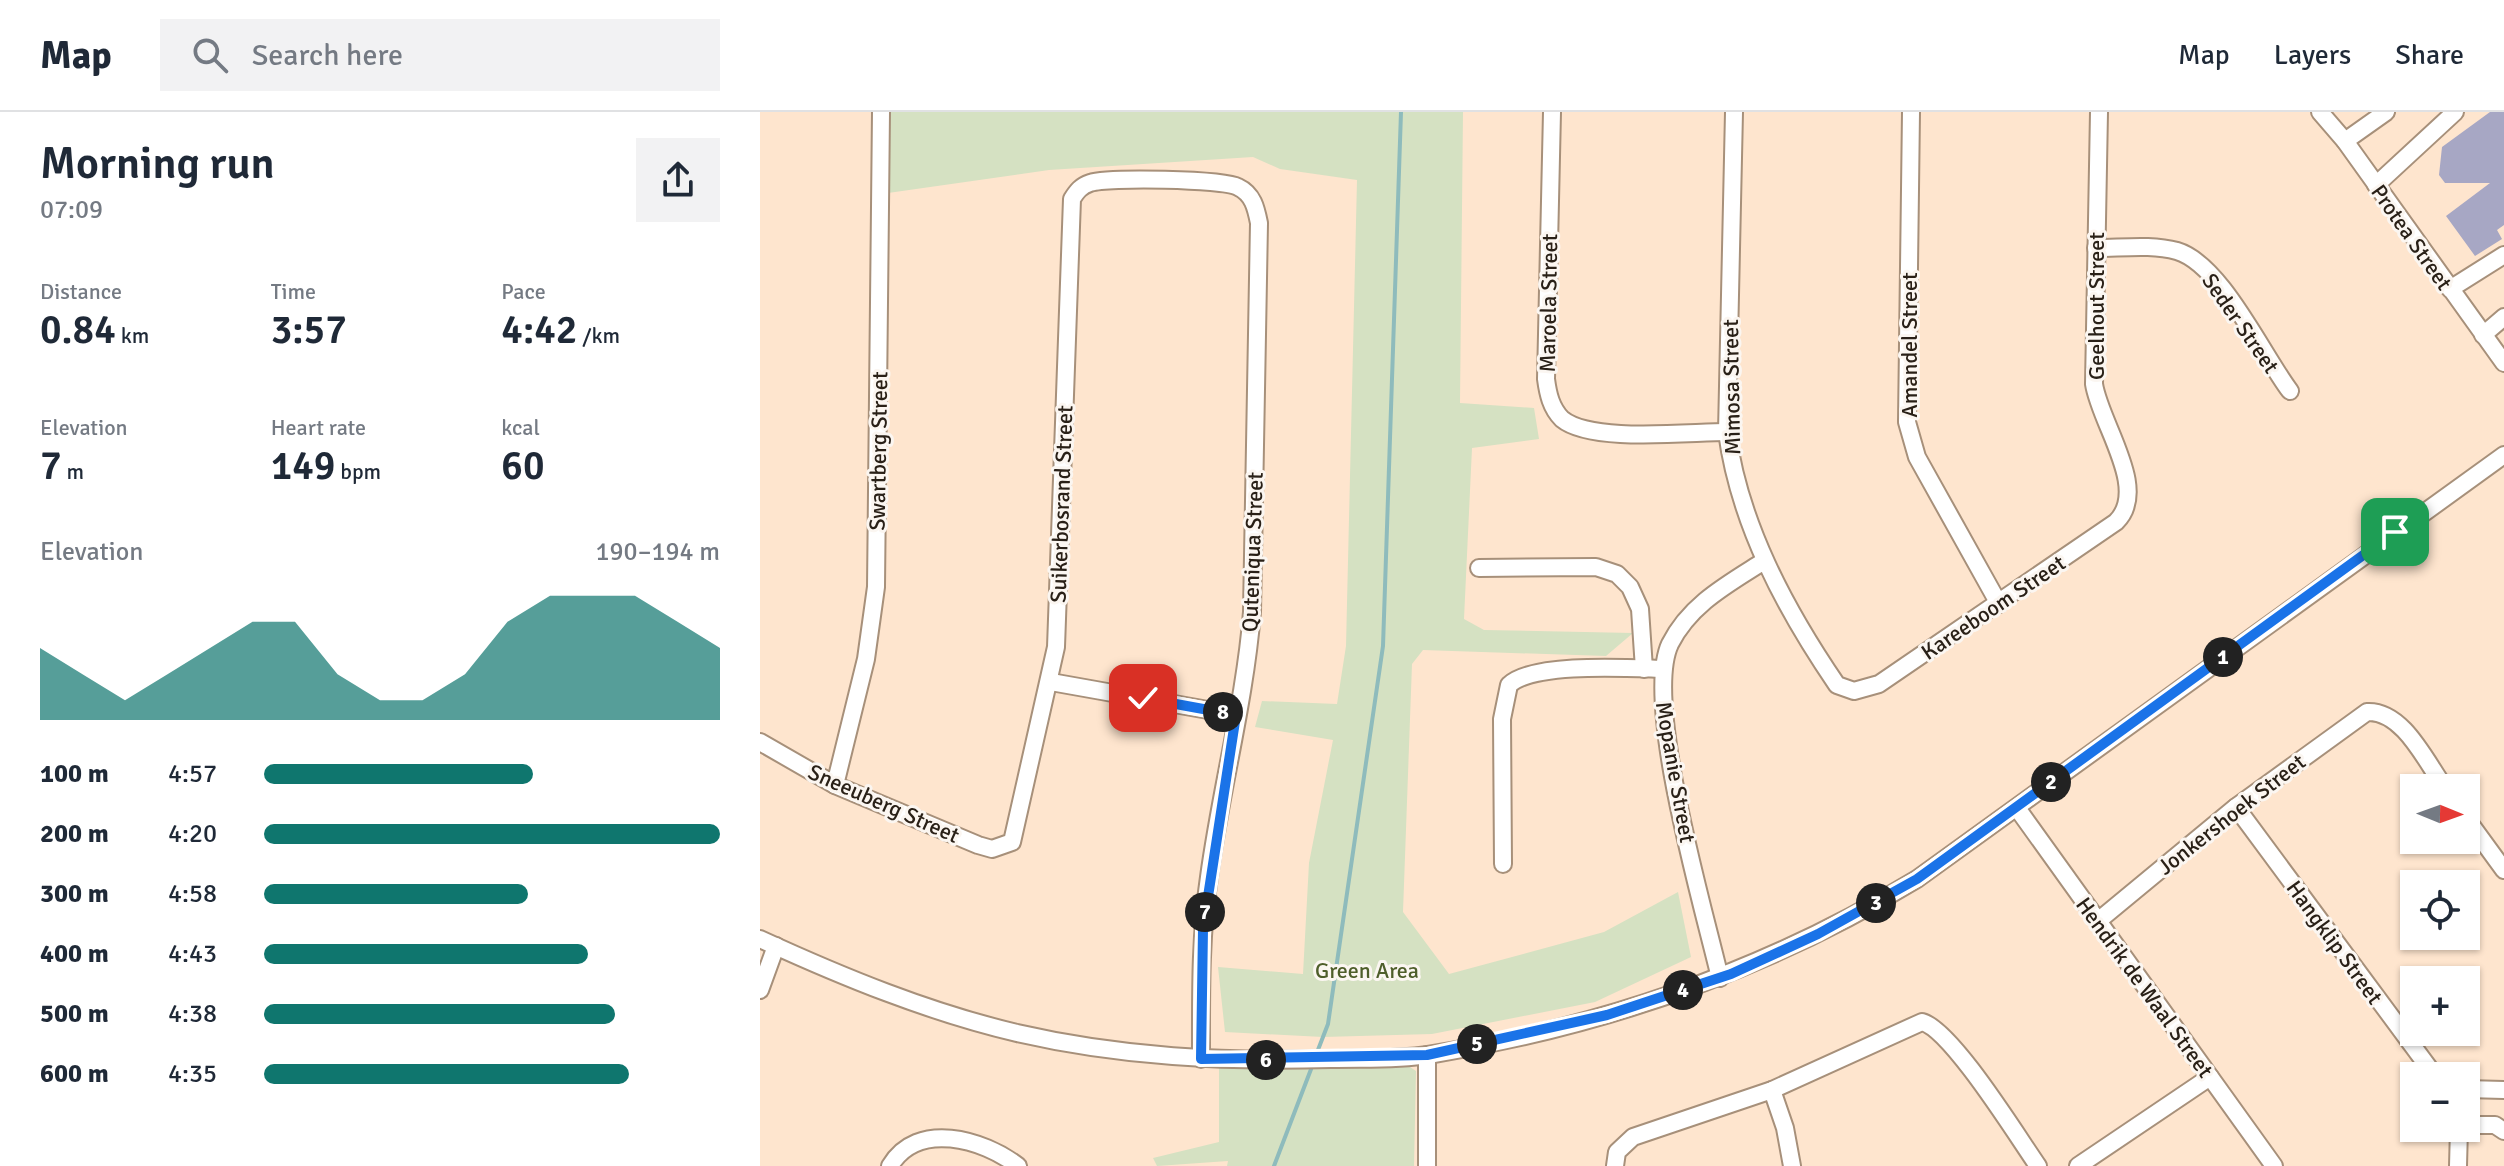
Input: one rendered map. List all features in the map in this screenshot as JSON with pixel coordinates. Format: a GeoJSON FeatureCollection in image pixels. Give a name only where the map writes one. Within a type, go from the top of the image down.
{"type":"FeatureCollection","features":[{"type":"Feature","properties":{"kind":"street","name":"Swartberg Street"},"geometry":{"type":"LineString","coordinates":[[835,785],[868,647],[876,587],[881,112]]}},
{"type":"Feature","properties":{"kind":"street","name":"Maroela Street"},"geometry":{"type":"LineString","coordinates":[[1552,112],[1546,379],[1552,403],[1564,420],[1591,432],[1727,432]]}},
{"type":"Feature","properties":{"kind":"street","name":"Mimosa Street"},"geometry":{"type":"LineString","coordinates":[[1734,112],[1727,432],[1733,472],[1764,561],[1837,685]]}},
{"type":"Feature","properties":{"kind":"street","name":"Amandel Street"},"geometry":{"type":"LineString","coordinates":[[1911,112],[1907,422],[1917,457],[1999,604]]}},
{"type":"Feature","properties":{"kind":"street","name":"Geelhout Street"},"geometry":{"type":"LineString","coordinates":[[2099,112],[2094,384],[2100,414],[2126,471],[2130,494]]}},
{"type":"Feature","properties":{"kind":"street","name":"Protea Street"},"geometry":{"type":"LineString","coordinates":[[2320,112],[2345,141],[2504,363]]}},
{"type":"Feature","properties":{"kind":"street"},"geometry":{"type":"LineString","coordinates":[[2345,141],[2386,112]]}},
{"type":"Feature","properties":{"kind":"street"},"geometry":{"type":"LineString","coordinates":[[2376,185],[2455,112]]}},
{"type":"Feature","properties":{"kind":"street","name":"Suikerbosrand Street"},"geometry":{"type":"LineString","coordinates":[[1012,842],[1051,682],[1057,633],[1069,212],[1079,189],[1101,180]]}},
{"type":"Feature","properties":{"kind":"street","name":"Quteniqua Street"},"geometry":{"type":"LineString","coordinates":[[1101,180],[1235,185],[1252,198],[1257,211],[1252,612],[1204,917],[1201,1059]]}},
{"type":"Feature","properties":{"kind":"street","name":"Seder Street"},"geometry":{"type":"LineString","coordinates":[[2096,248],[2165,249],[2196,261],[2221,289],[2290,391]]}},
{"type":"Feature","properties":{"kind":"street"},"geometry":{"type":"LineString","coordinates":[[2450,289],[2504,255]]}},
{"type":"Feature","properties":{"kind":"street"},"geometry":{"type":"LineString","coordinates":[[2483,335],[2504,317]]}},
{"type":"Feature","properties":{"kind":"street"},"geometry":{"type":"LineString","coordinates":[[760,939],[862,985],[1017,1033],[1095,1048],[1201,1059],[1283,1060],[1427,1055],[1607,1015],[1720,978],[1870,907],[2017,808],[2504,455]]}},
{"type":"Feature","properties":{"kind":"street","name":"Kareeboom Street"},"geometry":{"type":"LineString","coordinates":[[1837,685],[1854,691],[1879,684],[2116,522],[2123,515],[2130,494]]}},
{"type":"Feature","properties":{"kind":"street","name":"Mopanie Street"},"geometry":{"type":"LineString","coordinates":[[1720,978],[1671,767],[1662,693],[1663,669],[1671,643],[1699,605],[1764,561]]}},
{"type":"Feature","properties":{"kind":"street"},"geometry":{"type":"LineString","coordinates":[[1479,568],[1596,567],[1617,574],[1637,598],[1642,620],[1644,669]]}},
{"type":"Feature","properties":{"kind":"street"},"geometry":{"type":"LineString","coordinates":[[1503,864],[1502,719],[1509,685],[1522,675],[1542,670],[1663,669]]}},
{"type":"Feature","properties":{"kind":"street"},"geometry":{"type":"LineString","coordinates":[[1051,682],[1236,715]]}},
{"type":"Feature","properties":{"kind":"street","name":"Jonkershoek Street"},"geometry":{"type":"LineString","coordinates":[[2098,921],[2236,807],[2367,712],[2379,711],[2397,723],[2435,774]]}},
{"type":"Feature","properties":{"kind":"street","name":"Sneeuberg Street"},"geometry":{"type":"LineString","coordinates":[[760,742],[835,785],[978,845],[992,849],[1012,842]]}},
{"type":"Feature","properties":{"kind":"street","name":"Hangklip Street"},"geometry":{"type":"LineString","coordinates":[[2236,807],[2425,1062]]}},
{"type":"Feature","properties":{"kind":"street","name":"Hendrik de Waal Street"},"geometry":{"type":"LineString","coordinates":[[2017,808],[2274,1166]]}},
{"type":"Feature","properties":{"kind":"street"},"geometry":{"type":"LineString","coordinates":[[2480,837],[2504,870]]}},
{"type":"Feature","properties":{"kind":"street"},"geometry":{"type":"LineString","coordinates":[[760,990],[776,946]]}},
{"type":"Feature","properties":{"kind":"street"},"geometry":{"type":"LineString","coordinates":[[1615,1166],[1617,1152],[1633,1137],[1772,1090],[1912,1024],[1933,1024],[1953,1045],[2038,1166]]}},
{"type":"Feature","properties":{"kind":"street"},"geometry":{"type":"LineString","coordinates":[[1427,1055],[1427,1166]]}},
{"type":"Feature","properties":{"kind":"street"},"geometry":{"type":"LineString","coordinates":[[2078,1166],[2210,1077]]}},
{"type":"Feature","properties":{"kind":"street"},"geometry":{"type":"LineString","coordinates":[[2480,1089],[2504,1090]]}},
{"type":"Feature","properties":{"kind":"street"},"geometry":{"type":"LineString","coordinates":[[1772,1090],[1785,1128],[1792,1166]]}},
{"type":"Feature","properties":{"kind":"street"},"geometry":{"type":"LineString","coordinates":[[2480,1125],[2495,1125],[2504,1131]]}},
{"type":"Feature","properties":{"kind":"street"},"geometry":{"type":"LineString","coordinates":[[890,1166],[898,1154],[911,1144],[937,1138],[981,1145],[1018,1166]]}},
{"type":"Feature","properties":{"kind":"street"},"geometry":{"type":"LineString","coordinates":[[2458,1166],[2459,1142]]}},
{"type":"Feature","properties":{"kind":"green space","name":"Green Area"},"geometry":{"type":"Polygon","coordinates":[[[882,112],[1463,112],[1460,403],[1534,408],[1539,439],[1472,448],[1464,619],[1484,630],[1633,633],[1606,656],[1423,650],[1412,664],[1403,912],[1449,974],[1604,932],[1678,892],[1691,957],[1595,1002],[1432,1034],[1323,1037],[1225,1032],[1218,967],[1303,974],[1309,863],[1333,740],[1255,727],[1262,701],[1337,704],[1346,646],[1357,180],[1280,169],[1253,157],[1049,170],[881,194],[882,112]]]}},
{"type":"Feature","properties":{"kind":"green space"},"geometry":{"type":"Polygon","coordinates":[[[1219,1061],[1401,1061],[1416,1071],[1414,1166],[1227,1166],[1228,1161],[1157,1166],[1153,1158],[1219,1142],[1219,1061]]]}},
{"type":"Feature","properties":{"kind":"building"},"geometry":{"type":"Polygon","coordinates":[[[2490,112],[2504,112],[2504,225],[2497,230],[2502,239],[2475,256],[2446,216],[2490,183],[2445,183],[2439,175],[2442,147],[2490,112]]]}},
{"type":"Feature","properties":{"kind":"waterway"},"geometry":{"type":"LineString","coordinates":[[1316,1055],[1328,1024],[1383,646],[1401,112]]}},
{"type":"Feature","properties":{"kind":"waterway"},"geometry":{"type":"LineString","coordinates":[[1274,1166],[1313,1064]]}},
{"type":"Feature","properties":{"kind":"route"},"geometry":{"type":"LineString","coordinates":[[1143,698],[1236,715],[1208,879],[1201,962],[1201,1059],[1283,1060],[1427,1055],[1607,1015],[1720,978],[1870,907],[1917,879],[2017,808],[2395,532]]}}]}
